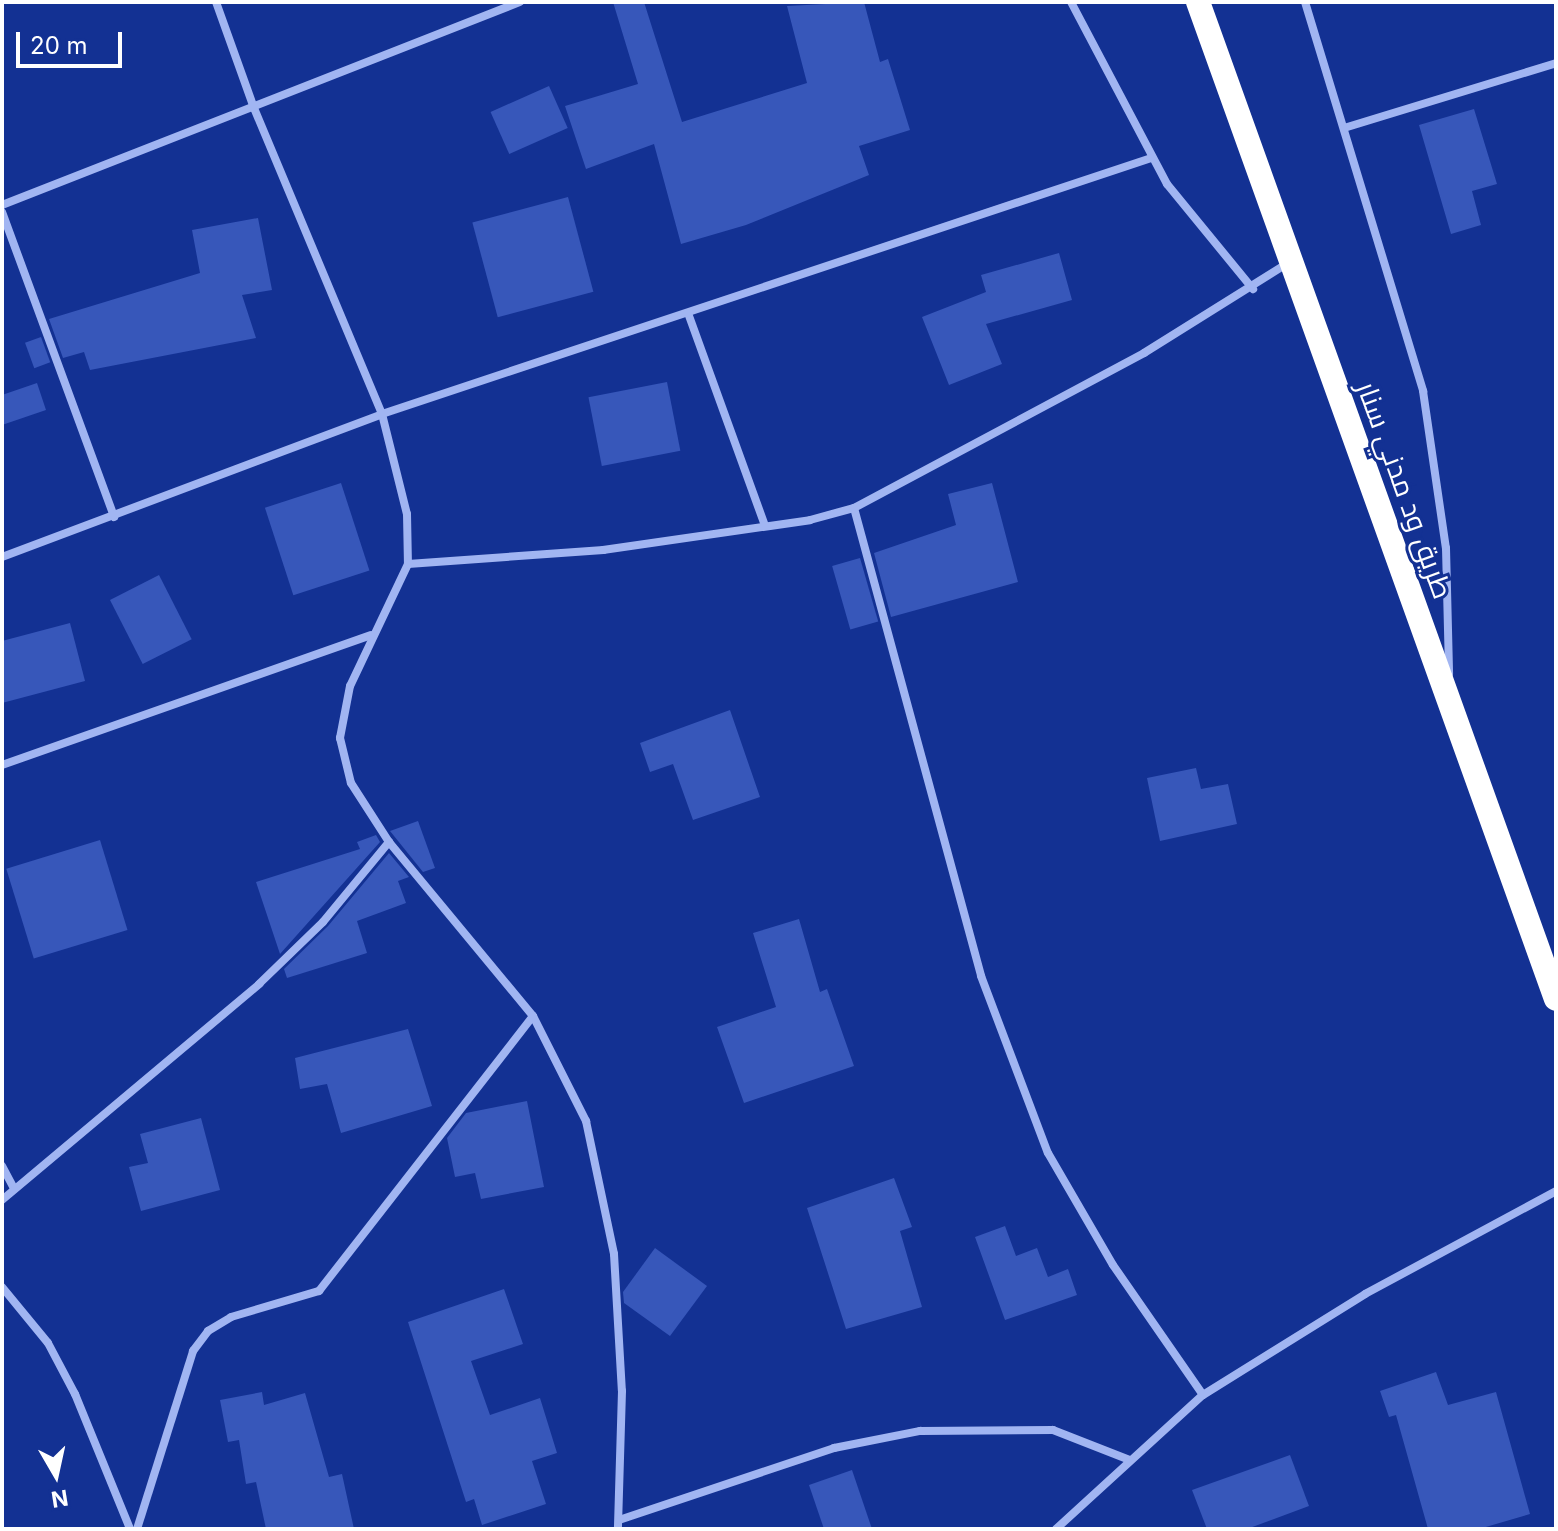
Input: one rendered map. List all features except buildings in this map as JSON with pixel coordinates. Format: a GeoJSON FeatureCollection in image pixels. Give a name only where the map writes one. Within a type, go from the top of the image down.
{"type":"FeatureCollection","features":[{"type":"Feature","properties":{"kind":"highway","name":"طريق ود مدني سنار"},"geometry":{"type":"LineString","coordinates":[[1198,2],[1556,999]]}},
{"type":"Feature","properties":{"kind":"street"},"geometry":{"type":"LineString","coordinates":[[216,2],[254,108],[382,414],[407,514],[408,564],[371,635],[350,686],[340,738],[351,783],[389,842],[533,1016],[586,1121],[614,1254],[622,1391],[619,1524],[834,1448],[920,1431],[1053,1430],[1130,1460]]}},
{"type":"Feature","properties":{"kind":"street"},"geometry":{"type":"LineString","coordinates":[[2,205],[520,2]]}},
{"type":"Feature","properties":{"kind":"street"},"geometry":{"type":"LineString","coordinates":[[1071,2],[1151,158],[1253,289]]}},
{"type":"Feature","properties":{"kind":"street"},"geometry":{"type":"LineString","coordinates":[[1305,2],[1423,391],[1446,548],[1449,704]]}},
{"type":"Feature","properties":{"kind":"street"},"geometry":{"type":"LineString","coordinates":[[1344,128],[1556,63]]}},
{"type":"Feature","properties":{"kind":"street"},"geometry":{"type":"LineString","coordinates":[[2,557],[382,414],[1151,158]]}},
{"type":"Feature","properties":{"kind":"street"},"geometry":{"type":"LineString","coordinates":[[2,212],[114,517]]}},
{"type":"Feature","properties":{"kind":"street"},"geometry":{"type":"LineString","coordinates":[[408,564],[603,550],[765,526],[854,508],[1253,289],[1292,261]]}},
{"type":"Feature","properties":{"kind":"street"},"geometry":{"type":"LineString","coordinates":[[688,313],[765,526]]}},
{"type":"Feature","properties":{"kind":"street"},"geometry":{"type":"LineString","coordinates":[[854,508],[981,976],[1048,1153],[1113,1265],[1203,1395]]}},
{"type":"Feature","properties":{"kind":"street"},"geometry":{"type":"LineString","coordinates":[[2,765],[371,635]]}},
{"type":"Feature","properties":{"kind":"street"},"geometry":{"type":"LineString","coordinates":[[2,1200],[259,984],[323,922],[389,842]]}},
{"type":"Feature","properties":{"kind":"street"},"geometry":{"type":"LineString","coordinates":[[137,1529],[193,1351],[208,1331],[231,1317],[319,1291],[533,1016]]}},
{"type":"Feature","properties":{"kind":"street"},"geometry":{"type":"LineString","coordinates":[[2,1166],[14,1189]]}},
{"type":"Feature","properties":{"kind":"street"},"geometry":{"type":"LineString","coordinates":[[1056,1529],[1203,1395],[1365,1294],[1556,1191]]}},
{"type":"Feature","properties":{"kind":"street"},"geometry":{"type":"LineString","coordinates":[[2,1287],[48,1343],[75,1394],[130,1529]]}}]}
